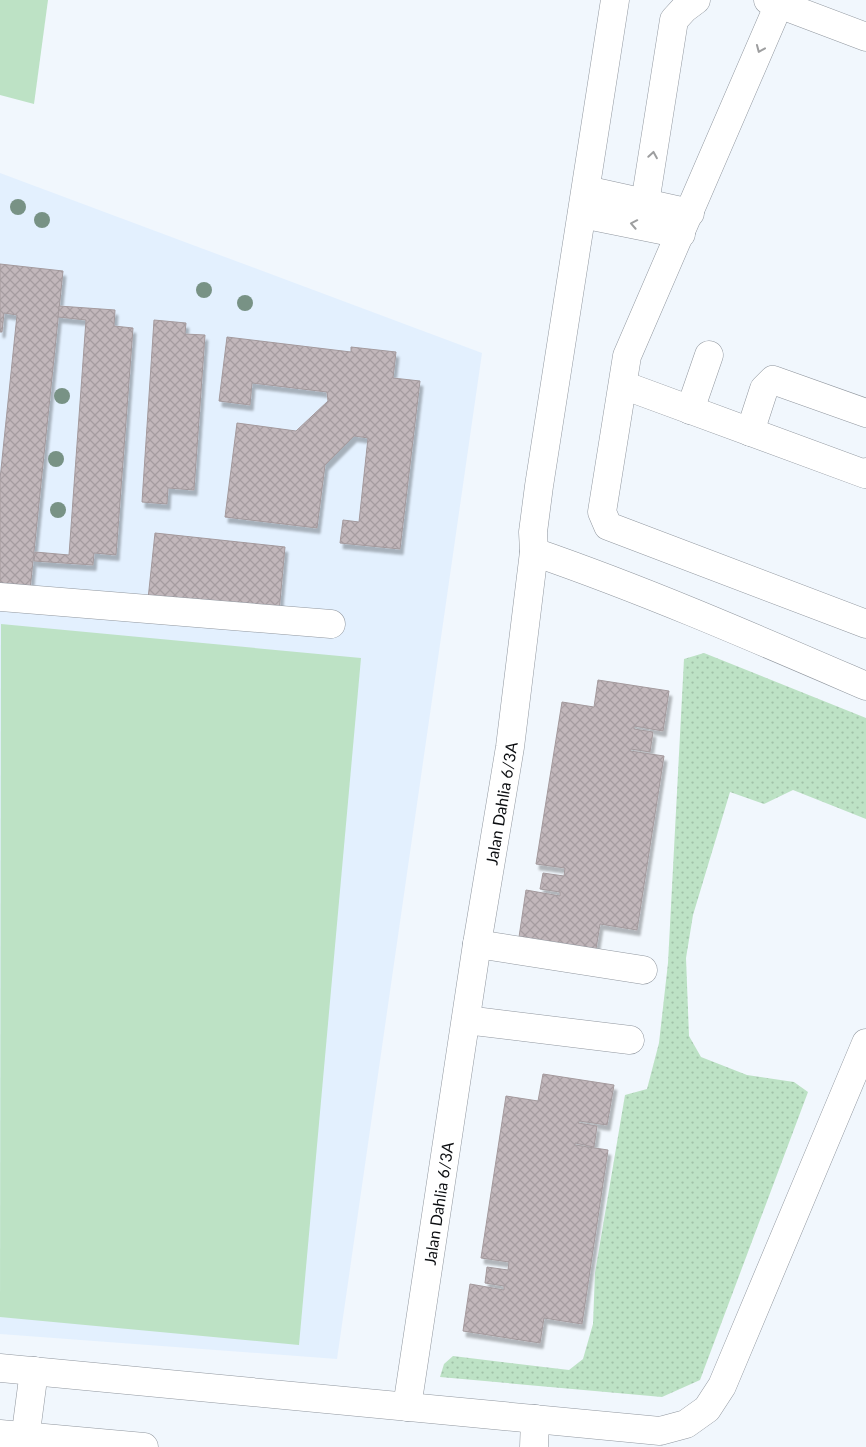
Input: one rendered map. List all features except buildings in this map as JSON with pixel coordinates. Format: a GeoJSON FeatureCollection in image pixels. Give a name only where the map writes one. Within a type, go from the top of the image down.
{"type":"FeatureCollection","features":[{"type":"Feature","properties":{"kind":"street","name":"Jalan Dahlia 6/3A"},"geometry":{"type":"LineString","coordinates":[[407,1407],[477,944],[510,748],[534,552],[533,532],[538,486],[615,0]]}},
{"type":"Feature","properties":{"kind":"street"},"geometry":{"type":"LineString","coordinates":[[645,203],[674,20],[696,0]]}},
{"type":"Feature","properties":{"kind":"street"},"geometry":{"type":"LineString","coordinates":[[866,37],[774,2],[686,223],[627,356],[602,512],[608,526],[866,624]]}},
{"type":"Feature","properties":{"kind":"street"},"geometry":{"type":"LineString","coordinates":[[584,202],[645,203],[686,223]]}},
{"type":"Feature","properties":{"kind":"street"},"geometry":{"type":"LineString","coordinates":[[584,202],[686,223]]}},
{"type":"Feature","properties":{"kind":"street"},"geometry":{"type":"LineString","coordinates":[[690,410],[709,356]]}},
{"type":"Feature","properties":{"kind":"street"},"geometry":{"type":"LineString","coordinates":[[750,432],[764,389],[773,380],[866,413]]}},
{"type":"Feature","properties":{"kind":"street"},"geometry":{"type":"LineString","coordinates":[[623,385],[865,474],[866,472]]}},
{"type":"Feature","properties":{"kind":"street"},"geometry":{"type":"LineString","coordinates":[[534,552],[574,566],[738,632],[866,686]]}},
{"type":"Feature","properties":{"kind":"street"},"geometry":{"type":"LineString","coordinates":[[0,596],[331,624]]}},
{"type":"Feature","properties":{"kind":"street"},"geometry":{"type":"LineString","coordinates":[[477,944],[643,970]]}},
{"type":"Feature","properties":{"kind":"street"},"geometry":{"type":"LineString","coordinates":[[466,1020],[630,1040]]}},
{"type":"Feature","properties":{"kind":"street"},"geometry":{"type":"LineString","coordinates":[[0,1368],[660,1431],[686,1424],[707,1409],[722,1386],[866,1043]]}},
{"type":"Feature","properties":{"kind":"street"},"geometry":{"type":"LineString","coordinates":[[34,1371],[16,1439],[144,1447]]}},
{"type":"Feature","properties":{"kind":"street"},"geometry":{"type":"LineString","coordinates":[[534,1447],[535,1420]]}},
{"type":"Feature","properties":{"kind":"shaded area"},"geometry":{"type":"Polygon","coordinates":[[[0,173],[482,353],[337,1359],[0,1334],[0,173]]]}},
{"type":"Feature","properties":{"kind":"green space"},"geometry":{"type":"Polygon","coordinates":[[[0,0],[48,0],[34,104],[0,95],[0,0]]]}},
{"type":"Feature","properties":{"kind":"green space"},"geometry":{"type":"Polygon","coordinates":[[[1,624],[361,658],[299,1345],[0,1317],[1,624]]]}},
{"type":"Feature","properties":{"kind":"green space"},"geometry":{"type":"Polygon","coordinates":[[[704,653],[866,718],[866,819],[793,790],[764,804],[730,792],[693,915],[686,958],[689,1036],[701,1057],[747,1075],[794,1082],[808,1092],[700,1380],[662,1397],[440,1377],[444,1364],[453,1356],[569,1370],[583,1359],[593,1324],[595,1273],[625,1095],[647,1089],[659,1043],[668,963],[684,659],[704,653]]]}}]}
